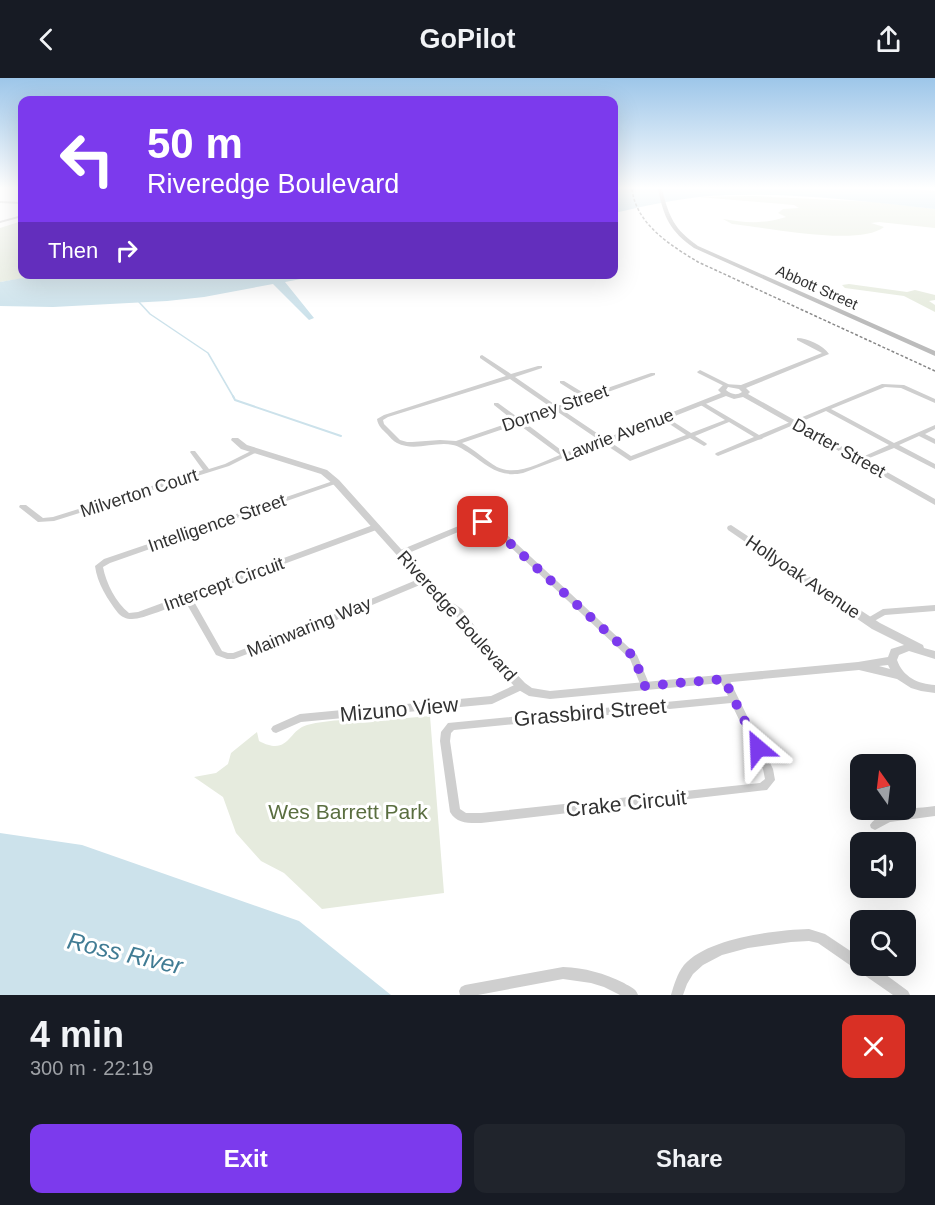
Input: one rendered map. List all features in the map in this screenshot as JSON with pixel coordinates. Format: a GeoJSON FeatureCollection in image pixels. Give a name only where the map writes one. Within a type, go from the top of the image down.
{"type":"FeatureCollection","features":[{"type":"Feature","properties":{"kind":"main road","name":"Abbott Street"},"geometry":{"type":"LineString","coordinates":[[677,232],[710,255],[935,354]]}},
{"type":"Feature","properties":{"kind":"street"},"geometry":{"type":"LineString","coordinates":[[700,372],[732,396],[826,354],[823,350],[799,339]]}},
{"type":"Feature","properties":{"kind":"street"},"geometry":{"type":"LineString","coordinates":[[482,357],[630,459],[729,420]]}},
{"type":"Feature","properties":{"kind":"street"},"geometry":{"type":"LineString","coordinates":[[457,443],[402,443],[380,421],[386,416],[540,367]]}},
{"type":"Feature","properties":{"kind":"street","name":"Dorney Street"},"geometry":{"type":"LineString","coordinates":[[457,443],[653,374]]}},
{"type":"Feature","properties":{"kind":"street"},"geometry":{"type":"LineString","coordinates":[[562,382],[586,397]]}},
{"type":"Feature","properties":{"kind":"street"},"geometry":{"type":"LineString","coordinates":[[718,454],[888,384],[902,386],[935,401]]}},
{"type":"Feature","properties":{"kind":"street","name":"Lawrie Avenue"},"geometry":{"type":"LineString","coordinates":[[457,443],[498,470],[510,474],[521,472],[701,403],[725,389]]}},
{"type":"Feature","properties":{"kind":"street","name":"Darter Street"},"geometry":{"type":"LineString","coordinates":[[743,391],[794,423],[935,502]]}},
{"type":"Feature","properties":{"kind":"street"},"geometry":{"type":"LineString","coordinates":[[701,403],[760,438]]}},
{"type":"Feature","properties":{"kind":"street"},"geometry":{"type":"LineString","coordinates":[[496,404],[564,455]]}},
{"type":"Feature","properties":{"kind":"street"},"geometry":{"type":"LineString","coordinates":[[826,409],[935,467]]}},
{"type":"Feature","properties":{"kind":"street"},"geometry":{"type":"LineString","coordinates":[[664,418],[704,444]]}},
{"type":"Feature","properties":{"kind":"street"},"geometry":{"type":"LineString","coordinates":[[860,460],[935,427]]}},
{"type":"Feature","properties":{"kind":"street"},"geometry":{"type":"LineString","coordinates":[[920,434],[935,442]]}},
{"type":"Feature","properties":{"kind":"street","name":"Riveredge Boulevard"},"geometry":{"type":"LineString","coordinates":[[235,440],[255,451],[324,472],[336,482],[423,580],[441,599],[458,611],[483,646],[529,692],[550,695],[858,666],[893,656],[901,649],[929,651]]}},
{"type":"Feature","properties":{"kind":"street","name":"Milverton Court"},"geometry":{"type":"LineString","coordinates":[[23,507],[41,520],[54,519],[235,463],[255,451]]}},
{"type":"Feature","properties":{"kind":"street"},"geometry":{"type":"LineString","coordinates":[[194,452],[207,471]]}},
{"type":"Feature","properties":{"kind":"street","name":"Intelligence Street"},"geometry":{"type":"LineString","coordinates":[[99,566],[107,561],[336,482]]}},
{"type":"Feature","properties":{"kind":"street"},"geometry":{"type":"LineString","coordinates":[[401,554],[476,522],[489,524],[634,657],[645,686]]}},
{"type":"Feature","properties":{"kind":"street","name":"Intercept Circuit"},"geometry":{"type":"LineString","coordinates":[[99,566],[98,574],[125,615],[139,615],[376,527]]}},
{"type":"Feature","properties":{"kind":"street","name":"Hollyoak Avenue"},"geometry":{"type":"LineString","coordinates":[[731,528],[872,623]]}},
{"type":"Feature","properties":{"kind":"street","name":"Mainwaring Way"},"geometry":{"type":"LineString","coordinates":[[187,597],[219,653],[234,656],[319,624],[423,580]]}},
{"type":"Feature","properties":{"kind":"street"},"geometry":{"type":"LineString","coordinates":[[872,623],[883,612],[935,608]]}},
{"type":"Feature","properties":{"kind":"street"},"geometry":{"type":"LineString","coordinates":[[872,623],[929,651]]}},
{"type":"Feature","properties":{"kind":"street"},"geometry":{"type":"LineString","coordinates":[[872,623],[888,639],[900,675]]}},
{"type":"Feature","properties":{"kind":"street","name":"Riveredge Boulevard"},"geometry":{"type":"LineString","coordinates":[[858,666],[900,675],[913,684],[935,689]]}},
{"type":"Feature","properties":{"kind":"street","name":"Crake Circuit"},"geometry":{"type":"LineString","coordinates":[[448,728],[445,741],[455,812],[464,818],[493,817],[763,787],[770,780],[770,775],[724,679]]}},
{"type":"Feature","properties":{"kind":"street","name":"Mizuno View"},"geometry":{"type":"LineString","coordinates":[[276,729],[300,718],[492,700],[521,686]]}},
{"type":"Feature","properties":{"kind":"street","name":"Grassbird Street"},"geometry":{"type":"LineString","coordinates":[[448,728],[460,724],[734,699]]}},
{"type":"Feature","properties":{"kind":"street"},"geometry":{"type":"LineString","coordinates":[[875,825],[888,817],[935,811]]}},
{"type":"Feature","properties":{"kind":"street"},"geometry":{"type":"LineString","coordinates":[[677,995],[686,974],[698,960],[714,950],[734,945],[809,936],[821,938],[850,957]]}},
{"type":"Feature","properties":{"kind":"street"},"geometry":{"type":"LineString","coordinates":[[465,992],[570,973],[594,976],[613,983],[632,995]]}},
{"type":"Feature","properties":{"kind":"street"},"geometry":{"type":"LineString","coordinates":[[877,976],[904,995]]}},
{"type":"Feature","properties":{"kind":"green space"},"geometry":{"type":"Polygon","coordinates":[[[0,232],[18,232],[19,279],[0,282],[0,232]]]}},
{"type":"Feature","properties":{"kind":"green space"},"geometry":{"type":"Polygon","coordinates":[[[787,232],[874,232],[834,236],[787,232]]]}},
{"type":"Feature","properties":{"kind":"green space"},"geometry":{"type":"Polygon","coordinates":[[[842,285],[907,292],[915,290],[935,295],[935,300],[929,301],[935,305],[935,312],[904,296],[845,288],[842,285]]]}},
{"type":"Feature","properties":{"kind":"green space","name":"Wes Barrett Park"},"geometry":{"type":"Polygon","coordinates":[[[430,716],[444,893],[322,909],[284,873],[261,861],[236,833],[223,797],[194,777],[216,773],[228,764],[231,753],[257,732],[259,741],[276,746],[287,741],[301,728],[316,723],[382,717],[383,720],[430,716]]]}},
{"type":"Feature","properties":{"kind":"water"},"geometry":{"type":"Polygon","coordinates":[[[18,279],[301,279],[285,282],[314,318],[309,320],[273,284],[204,297],[167,301],[53,307],[0,306],[0,282],[18,279]]]}},
{"type":"Feature","properties":{"kind":"water","name":"Ross River"},"geometry":{"type":"Polygon","coordinates":[[[0,833],[82,845],[299,921],[391,995],[0,995],[0,833]]]}},
{"type":"Feature","properties":{"kind":"waterway"},"geometry":{"type":"LineString","coordinates":[[139,302],[150,314],[208,353],[234,398]]}},
{"type":"Feature","properties":{"kind":"waterway"},"geometry":{"type":"LineString","coordinates":[[234,398],[341,436]]}},
{"type":"Feature","properties":{"kind":"railway"},"geometry":{"type":"LineString","coordinates":[[656,232],[698,262],[935,371]]}},
{"type":"Feature","properties":{"kind":"route"},"geometry":{"type":"LineString","coordinates":[[483,522],[489,524],[634,657],[645,686],[724,679],[758,748]]}}]}
